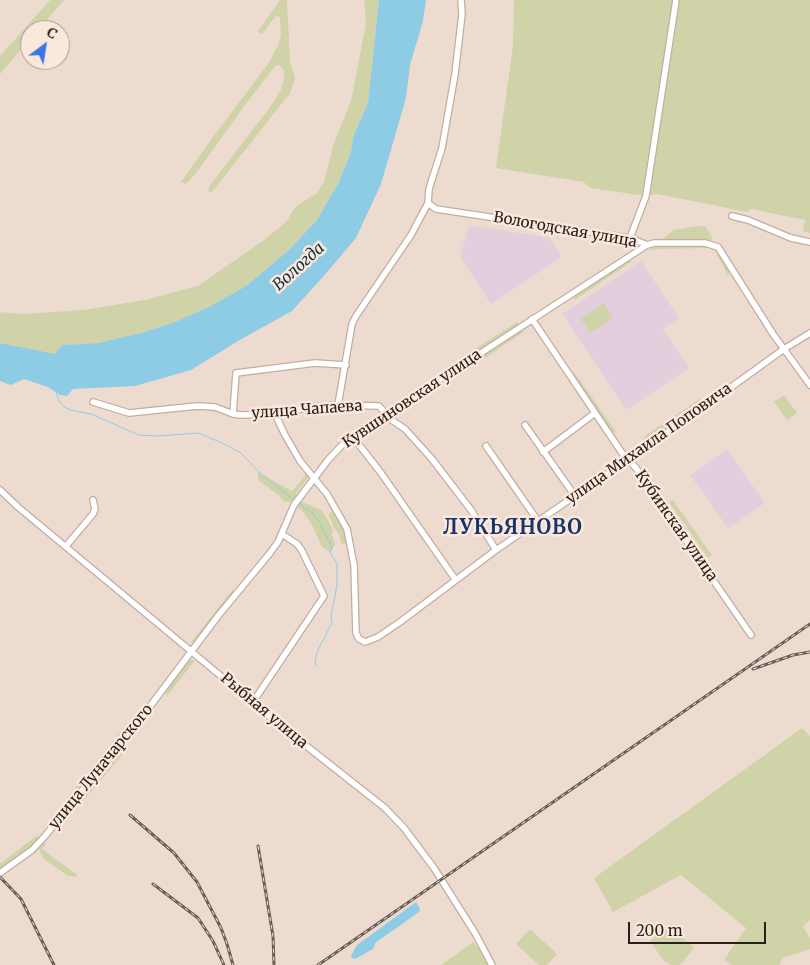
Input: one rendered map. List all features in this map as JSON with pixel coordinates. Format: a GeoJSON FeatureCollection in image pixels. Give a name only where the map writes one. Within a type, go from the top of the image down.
{"type":"FeatureCollection","features":[{"type":"Feature","properties":{"kind":"street"},"geometry":{"type":"LineString","coordinates":[[338,405],[352,324],[412,235],[428,203],[429,189],[442,148],[456,74],[462,14],[461,0]]}},
{"type":"Feature","properties":{"kind":"street"},"geometry":{"type":"LineString","coordinates":[[630,238],[646,196],[676,0]]}},
{"type":"Feature","properties":{"kind":"street","name":"Вологодская улица"},"geometry":{"type":"LineString","coordinates":[[428,203],[441,210],[630,238],[646,245],[654,243],[705,243],[718,247],[784,349],[810,385]]}},
{"type":"Feature","properties":{"kind":"street"},"geometry":{"type":"LineString","coordinates":[[732,216],[748,220],[791,238],[810,242]]}},
{"type":"Feature","properties":{"kind":"street","name":"Кувшиновская улица"},"geometry":{"type":"LineString","coordinates":[[191,651],[266,559],[282,534],[294,505],[335,452],[387,414],[646,245]]}},
{"type":"Feature","properties":{"kind":"street","name":"Кубинская улица"},"geometry":{"type":"LineString","coordinates":[[532,319],[595,414],[636,468],[751,635]]}},
{"type":"Feature","properties":{"kind":"street","name":"улица Михаила Поповича"},"geometry":{"type":"LineString","coordinates":[[315,478],[327,494],[347,529],[354,565],[356,633],[359,639],[365,642],[378,637],[400,622],[455,579],[538,520],[696,413],[784,349],[810,333]]}},
{"type":"Feature","properties":{"kind":"street"},"geometry":{"type":"LineString","coordinates":[[233,414],[236,373],[315,363],[346,365]]}},
{"type":"Feature","properties":{"kind":"street","name":"улица Чапаева"},"geometry":{"type":"LineString","coordinates":[[93,402],[129,413],[197,406],[215,407],[233,414],[275,414],[311,407],[338,405],[376,406],[381,408],[390,418],[405,429],[432,459],[471,510],[496,550]]}},
{"type":"Feature","properties":{"kind":"street"},"geometry":{"type":"LineString","coordinates":[[275,414],[300,461],[315,478]]}},
{"type":"Feature","properties":{"kind":"street"},"geometry":{"type":"LineString","coordinates":[[543,452],[595,414]]}},
{"type":"Feature","properties":{"kind":"street"},"geometry":{"type":"LineString","coordinates":[[525,425],[575,496]]}},
{"type":"Feature","properties":{"kind":"street"},"geometry":{"type":"LineString","coordinates":[[353,437],[382,473],[455,579]]}},
{"type":"Feature","properties":{"kind":"street"},"geometry":{"type":"LineString","coordinates":[[486,446],[538,520]]}},
{"type":"Feature","properties":{"kind":"street","name":"Рыбная улица"},"geometry":{"type":"LineString","coordinates":[[0,490],[296,739],[385,808],[434,868],[492,964]]}},
{"type":"Feature","properties":{"kind":"street"},"geometry":{"type":"LineString","coordinates":[[66,546],[93,514],[95,509],[93,500]]}},
{"type":"Feature","properties":{"kind":"street"},"geometry":{"type":"LineString","coordinates":[[253,702],[324,596],[301,549],[282,534]]}},
{"type":"Feature","properties":{"kind":"street","name":"улица Луначарского"},"geometry":{"type":"LineString","coordinates":[[0,873],[32,850],[45,836],[145,713],[191,651]]}},
{"type":"Feature","properties":{"kind":"shaded area"},"geometry":{"type":"Polygon","coordinates":[[[469,225],[550,238],[562,257],[491,304],[460,257],[469,225]]]}},
{"type":"Feature","properties":{"kind":"shaded area"},"geometry":{"type":"Polygon","coordinates":[[[641,261],[679,318],[663,329],[689,368],[626,410],[562,314],[641,261]]]}},
{"type":"Feature","properties":{"kind":"shaded area"},"geometry":{"type":"Polygon","coordinates":[[[727,449],[765,503],[728,528],[690,475],[727,449]]]}},
{"type":"Feature","properties":{"kind":"green space"},"geometry":{"type":"Polygon","coordinates":[[[50,0],[64,0],[47,20],[32,20],[50,0]]]}},
{"type":"Feature","properties":{"kind":"green space"},"geometry":{"type":"Polygon","coordinates":[[[280,0],[287,0],[290,62],[295,78],[290,93],[212,192],[209,192],[210,185],[268,110],[281,90],[284,71],[279,65],[276,65],[196,173],[185,184],[181,182],[268,64],[281,36],[280,17],[276,16],[261,34],[258,31],[280,0]]]}},
{"type":"Feature","properties":{"kind":"green space"},"geometry":{"type":"Polygon","coordinates":[[[364,0],[379,0],[368,103],[353,137],[351,152],[339,182],[317,220],[289,250],[246,286],[211,306],[175,322],[141,333],[98,343],[62,345],[55,355],[0,343],[0,312],[22,314],[84,310],[145,300],[198,286],[264,240],[286,222],[296,206],[317,193],[324,182],[334,143],[351,101],[366,24],[364,0]]]}},
{"type":"Feature","properties":{"kind":"green space"},"geometry":{"type":"Polygon","coordinates":[[[514,0],[810,0],[810,233],[803,231],[805,220],[751,209],[748,212],[657,194],[646,196],[590,188],[584,182],[496,168],[513,46],[514,0]]]}},
{"type":"Feature","properties":{"kind":"green space"},"geometry":{"type":"Polygon","coordinates":[[[20,34],[20,51],[0,74],[0,56],[20,34]]]}},
{"type":"Feature","properties":{"kind":"green space"},"geometry":{"type":"Polygon","coordinates":[[[698,226],[706,227],[712,240],[661,240],[674,230],[698,226]]]}},
{"type":"Feature","properties":{"kind":"green space"},"geometry":{"type":"Polygon","coordinates":[[[654,246],[703,246],[714,249],[729,270],[729,274],[728,276],[715,251],[709,248],[658,249],[649,251],[654,246]]]}},
{"type":"Feature","properties":{"kind":"green space"},"geometry":{"type":"Polygon","coordinates":[[[629,259],[631,262],[575,300],[574,298],[581,291],[629,259]]]}},
{"type":"Feature","properties":{"kind":"green space"},"geometry":{"type":"Polygon","coordinates":[[[604,303],[613,318],[590,333],[581,319],[604,303]]]}},
{"type":"Feature","properties":{"kind":"green space"},"geometry":{"type":"Polygon","coordinates":[[[517,322],[519,325],[464,361],[458,360],[517,322]]]}},
{"type":"Feature","properties":{"kind":"green space"},"geometry":{"type":"Polygon","coordinates":[[[521,329],[524,332],[461,374],[458,370],[521,329]]]}},
{"type":"Feature","properties":{"kind":"green space"},"geometry":{"type":"Polygon","coordinates":[[[572,372],[577,376],[616,432],[610,431],[572,372]]]}},
{"type":"Feature","properties":{"kind":"green space"},"geometry":{"type":"Polygon","coordinates":[[[784,395],[797,413],[787,420],[774,402],[784,395]]]}},
{"type":"Feature","properties":{"kind":"green space"},"geometry":{"type":"Polygon","coordinates":[[[701,398],[702,405],[650,441],[647,442],[644,439],[645,436],[701,398]]]}},
{"type":"Feature","properties":{"kind":"green space"},"geometry":{"type":"Polygon","coordinates":[[[306,471],[308,478],[291,502],[282,500],[279,495],[260,482],[258,477],[258,472],[292,491],[304,477],[306,471]]]}},
{"type":"Feature","properties":{"kind":"green space"},"geometry":{"type":"Polygon","coordinates":[[[673,500],[712,555],[708,558],[669,502],[673,500]]]}},
{"type":"Feature","properties":{"kind":"green space"},"geometry":{"type":"Polygon","coordinates":[[[301,501],[321,510],[328,520],[333,531],[332,535],[335,545],[330,552],[322,547],[311,523],[297,507],[301,501]]]}},
{"type":"Feature","properties":{"kind":"green space"},"geometry":{"type":"Polygon","coordinates":[[[668,503],[697,545],[688,537],[665,505],[668,503]]]}},
{"type":"Feature","properties":{"kind":"green space"},"geometry":{"type":"Polygon","coordinates":[[[332,511],[345,529],[347,541],[345,544],[341,543],[339,534],[333,527],[329,517],[332,511]]]}},
{"type":"Feature","properties":{"kind":"green space"},"geometry":{"type":"Polygon","coordinates":[[[234,588],[233,594],[194,642],[191,642],[234,588]]]}},
{"type":"Feature","properties":{"kind":"green space"},"geometry":{"type":"Polygon","coordinates":[[[190,660],[195,660],[167,696],[165,691],[190,660]]]}},
{"type":"Feature","properties":{"kind":"green space"},"geometry":{"type":"Polygon","coordinates":[[[127,724],[130,726],[80,788],[69,799],[67,798],[127,724]]]}},
{"type":"Feature","properties":{"kind":"green space"},"geometry":{"type":"Polygon","coordinates":[[[802,728],[810,736],[810,920],[803,926],[810,938],[810,949],[783,958],[779,965],[732,965],[724,960],[746,928],[681,875],[613,912],[594,878],[802,728]]]}},
{"type":"Feature","properties":{"kind":"green space"},"geometry":{"type":"Polygon","coordinates":[[[122,744],[128,748],[66,821],[64,820],[70,809],[122,744]]]}},
{"type":"Feature","properties":{"kind":"green space"},"geometry":{"type":"Polygon","coordinates":[[[36,836],[39,839],[35,843],[0,870],[0,864],[36,836]]]}},
{"type":"Feature","properties":{"kind":"green space"},"geometry":{"type":"Polygon","coordinates":[[[44,842],[46,844],[42,849],[77,875],[76,877],[68,876],[43,858],[39,849],[44,842]]]}},
{"type":"Feature","properties":{"kind":"green space"},"geometry":{"type":"Polygon","coordinates":[[[530,929],[557,954],[547,965],[539,965],[516,944],[530,929]]]}},
{"type":"Feature","properties":{"kind":"green space"},"geometry":{"type":"Polygon","coordinates":[[[664,929],[684,939],[694,948],[680,965],[671,965],[664,961],[650,941],[664,929]]]}},
{"type":"Feature","properties":{"kind":"green space"},"geometry":{"type":"Polygon","coordinates":[[[473,942],[484,955],[489,965],[441,965],[473,942]]]}},
{"type":"Feature","properties":{"kind":"water","name":"Вологда"},"geometry":{"type":"Polygon","coordinates":[[[379,0],[426,0],[423,21],[410,65],[406,98],[381,184],[356,238],[292,311],[191,370],[135,386],[73,389],[67,396],[60,395],[48,387],[24,379],[11,385],[0,381],[0,343],[55,354],[62,345],[98,343],[141,333],[175,322],[211,306],[246,286],[289,250],[317,220],[339,182],[351,152],[353,137],[368,103],[379,0]]]}},
{"type":"Feature","properties":{"kind":"water"},"geometry":{"type":"Polygon","coordinates":[[[416,902],[420,909],[419,912],[375,943],[373,949],[353,959],[351,956],[357,945],[416,902]]]}},
{"type":"Feature","properties":{"kind":"waterway"},"geometry":{"type":"LineString","coordinates":[[56,392],[59,401],[70,410],[91,414],[139,435],[158,436],[198,433],[220,442],[241,453],[261,474],[294,500]]}},
{"type":"Feature","properties":{"kind":"waterway"},"geometry":{"type":"LineString","coordinates":[[298,502],[313,514],[320,523],[332,547],[330,552],[337,564],[337,585],[331,616],[332,623],[318,650],[315,661],[316,665]]}},
{"type":"Feature","properties":{"kind":"railway"},"geometry":{"type":"LineString","coordinates":[[318,965],[810,624]]}},
{"type":"Feature","properties":{"kind":"railway"},"geometry":{"type":"LineString","coordinates":[[753,669],[793,655],[810,652]]}},
{"type":"Feature","properties":{"kind":"railway"},"geometry":{"type":"LineString","coordinates":[[130,815],[174,853],[197,882],[221,928],[233,965]]}},
{"type":"Feature","properties":{"kind":"railway"},"geometry":{"type":"LineString","coordinates":[[258,846],[273,936],[274,965]]}},
{"type":"Feature","properties":{"kind":"railway"},"geometry":{"type":"LineString","coordinates":[[0,877],[21,899],[54,965]]}},
{"type":"Feature","properties":{"kind":"railway"},"geometry":{"type":"LineString","coordinates":[[153,884],[198,918],[213,941],[224,965]]}},
{"type":"Feature","properties":{"kind":"district","name":"ЛУКЬЯНОВО"},"geometry":{"type":"Point","coordinates":[513,528]}}]}
